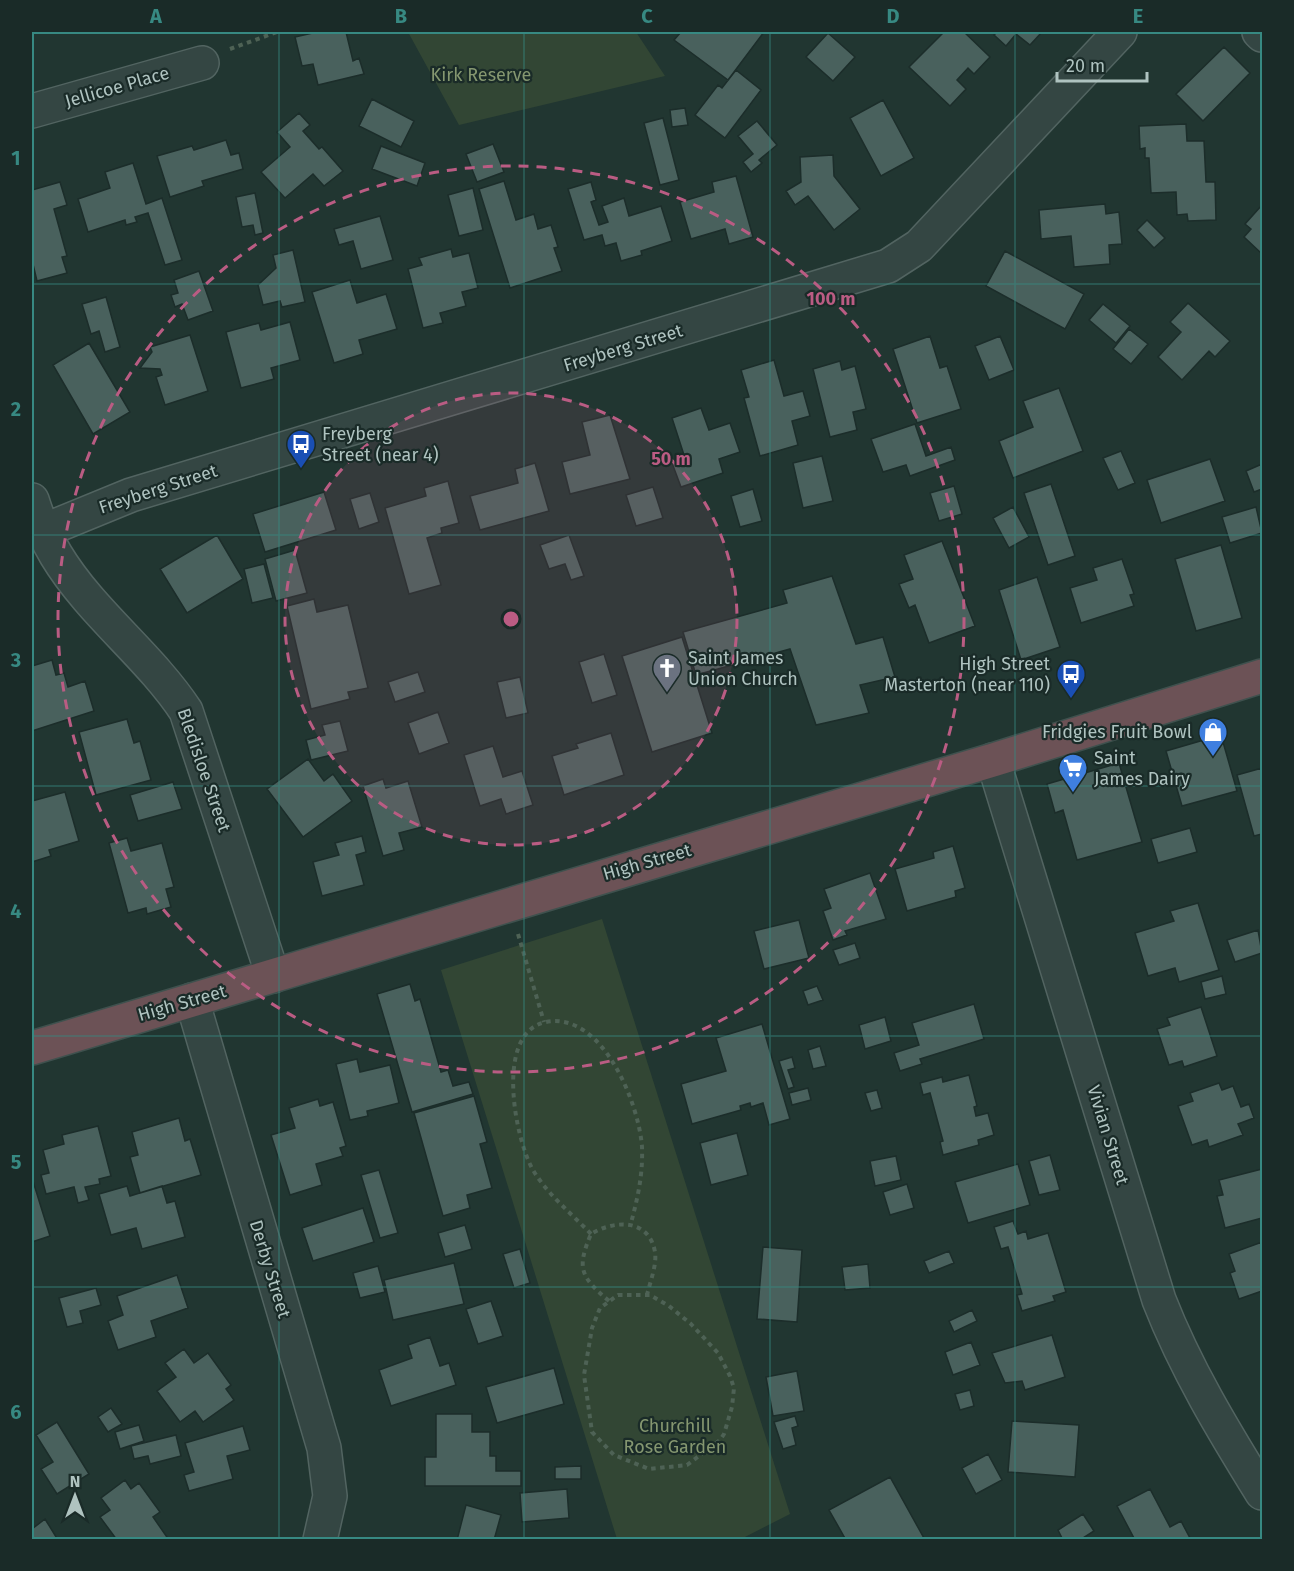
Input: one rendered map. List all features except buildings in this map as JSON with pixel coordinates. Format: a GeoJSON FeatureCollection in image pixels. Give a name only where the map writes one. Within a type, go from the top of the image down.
{"type":"FeatureCollection","features":[{"type":"Feature","properties":{"kind":"highway","name":"High Street"},"geometry":{"type":"LineString","coordinates":[[32,1048],[508,903],[993,760],[1263,676]]}},
{"type":"Feature","properties":{"kind":"street","name":"Freyberg Street"},"geometry":{"type":"LineString","coordinates":[[43,531],[131,495],[888,266],[919,246],[1120,32]]}},
{"type":"Feature","properties":{"kind":"street"},"geometry":{"type":"LineString","coordinates":[[1259,32],[1263,35]]}},
{"type":"Feature","properties":{"kind":"street","name":"Jellicoe Place"},"geometry":{"type":"LineString","coordinates":[[32,111],[202,63]]}},
{"type":"Feature","properties":{"kind":"street","name":"Bledisloe Street"},"geometry":{"type":"LineString","coordinates":[[32,500],[43,531],[56,556],[78,585],[170,686],[186,711],[273,976]]}},
{"type":"Feature","properties":{"kind":"street","name":"Vivian Street"},"geometry":{"type":"LineString","coordinates":[[993,760],[1159,1300],[1178,1349],[1203,1397],[1263,1493]]}},
{"type":"Feature","properties":{"kind":"street","name":"Derby Street"},"geometry":{"type":"LineString","coordinates":[[192,1000],[241,1174],[324,1448],[330,1496],[320,1539]]}},
{"type":"Feature","properties":{"kind":"path"},"geometry":{"type":"LineString","coordinates":[[202,63],[245,42],[277,32]]}},
{"type":"Feature","properties":{"kind":"path"},"geometry":{"type":"LineString","coordinates":[[508,903],[544,1022]]}},
{"type":"Feature","properties":{"kind":"path"},"geometry":{"type":"LineString","coordinates":[[591,1234],[549,1194],[531,1167],[521,1139],[513,1099],[513,1073],[520,1044],[534,1028],[544,1022],[562,1021],[584,1030],[608,1055],[634,1103],[642,1146],[641,1186],[631,1223]]}},
{"type":"Feature","properties":{"kind":"path"},"geometry":{"type":"LineString","coordinates":[[609,1301],[587,1282],[581,1256],[591,1234],[613,1224],[631,1223],[647,1235],[655,1253],[647,1295]]}},
{"type":"Feature","properties":{"kind":"path"},"geometry":{"type":"LineString","coordinates":[[618,1295],[647,1295],[669,1306],[691,1324],[718,1353],[734,1388],[732,1407],[724,1434],[720,1440],[687,1465],[648,1469],[614,1455],[592,1432],[584,1375],[592,1328],[600,1308],[618,1295]]}},
{"type":"Feature","properties":{"kind":"green space","name":"Kirk Reserve"},"geometry":{"type":"Polygon","coordinates":[[[408,32],[636,32],[665,76],[459,125],[408,32]]]}},
{"type":"Feature","properties":{"kind":"green space","name":"Churchill Rose Garden"},"geometry":{"type":"Polygon","coordinates":[[[602,919],[790,1514],[741,1539],[617,1539],[441,970],[602,919]]]}},
{"type":"Feature","properties":{"kind":"place","name":"Freyberg Street (near 4)"},"geometry":{"type":"Point","coordinates":[301,470]}},
{"type":"Feature","properties":{"kind":"place","name":"Saint James Union Church"},"geometry":{"type":"Point","coordinates":[667,694]}},
{"type":"Feature","properties":{"kind":"place","name":"High Street Masterton (near 110)"},"geometry":{"type":"Point","coordinates":[1071,700]}},
{"type":"Feature","properties":{"kind":"place","name":"Fridgies Fruit Bowl"},"geometry":{"type":"Point","coordinates":[1213,758]}},
{"type":"Feature","properties":{"kind":"place","name":"Saint James Dairy"},"geometry":{"type":"Point","coordinates":[1073,794]}}]}
